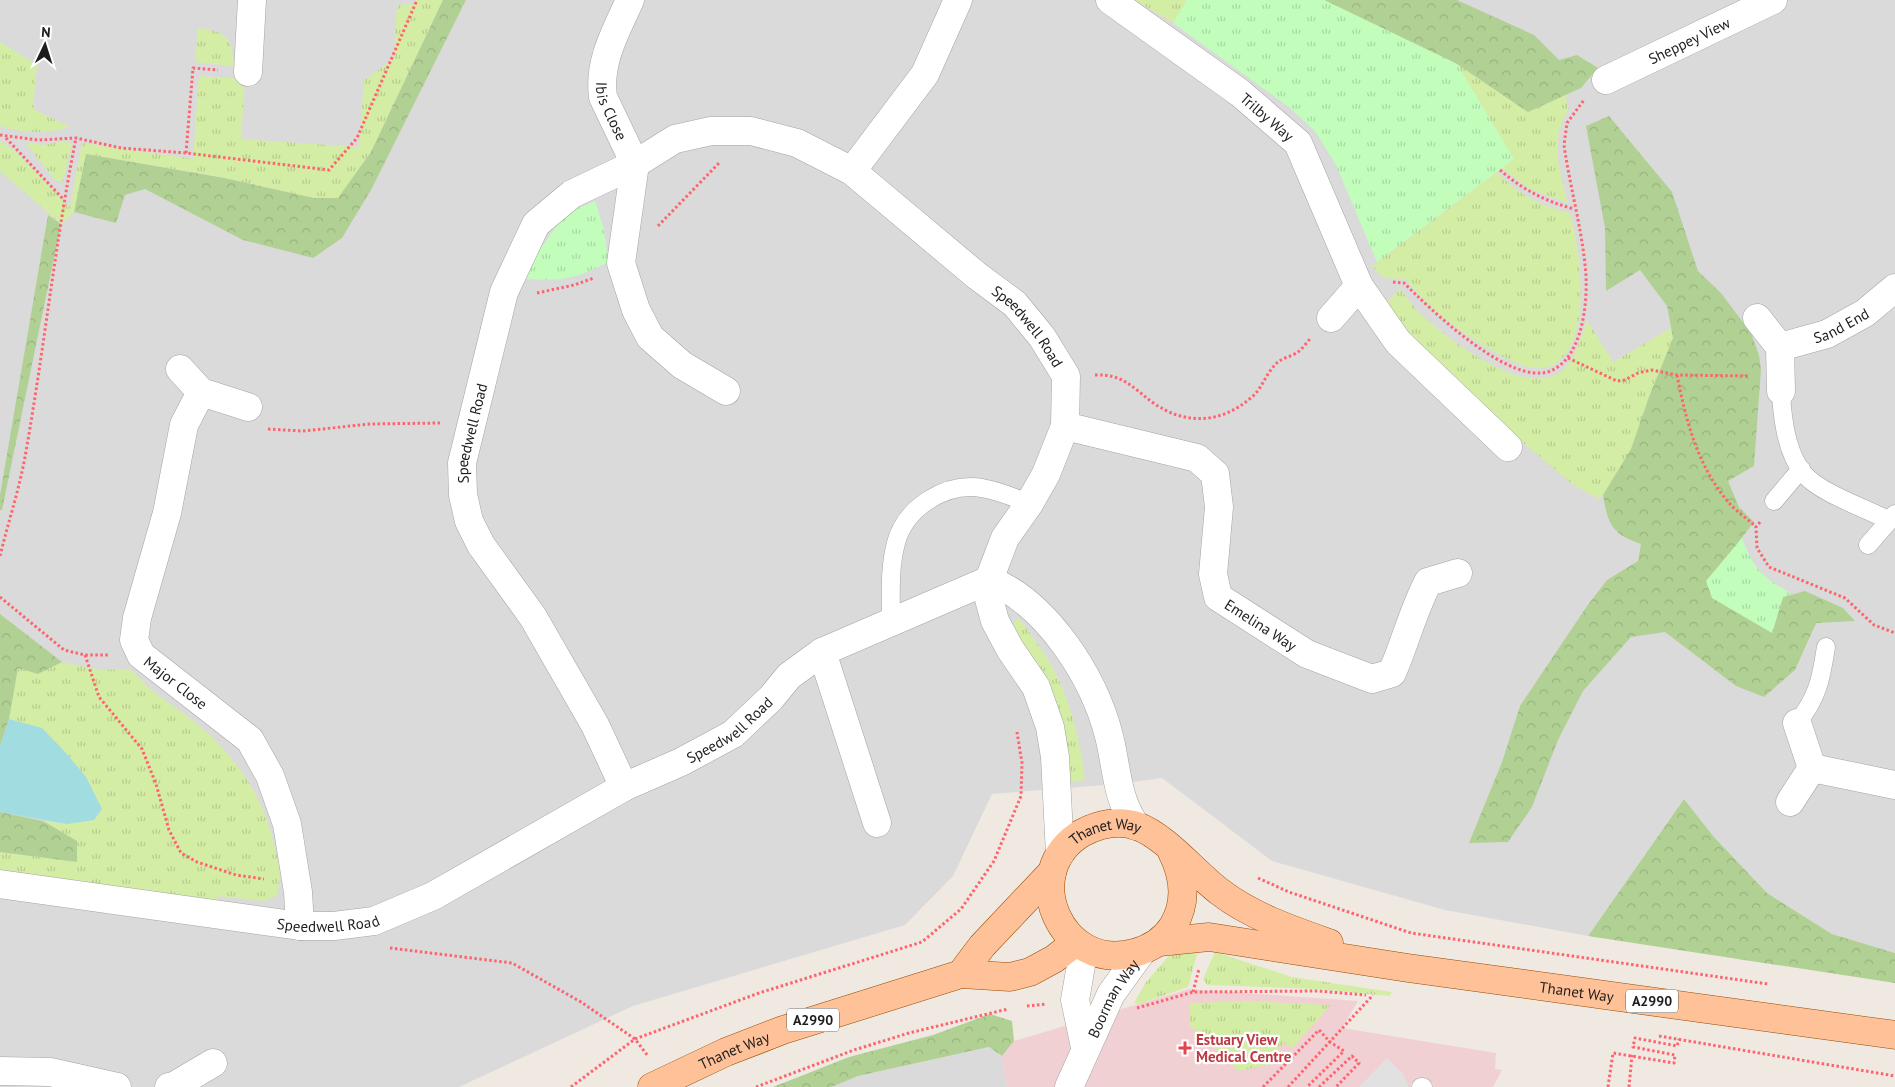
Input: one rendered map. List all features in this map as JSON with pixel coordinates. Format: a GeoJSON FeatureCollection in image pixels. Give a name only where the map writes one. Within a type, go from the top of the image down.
{"type":"FeatureCollection","features":[{"type":"Feature","properties":{"kind":"main road","name":"Thanet Way"},"geometry":{"type":"LineString","coordinates":[[961,974],[982,946],[1056,863],[1074,838],[1093,827],[1115,823],[1136,826],[1156,835],[1221,893],[1269,920],[1332,944],[1408,968]]}},
{"type":"Feature","properties":{"kind":"main road","name":"Thanet Way"},"geometry":{"type":"LineString","coordinates":[[1150,946],[1173,926],[1181,908],[1184,888],[1180,868],[1171,850]]}},
{"type":"Feature","properties":{"kind":"main road"},"geometry":{"type":"LineString","coordinates":[[1056,863],[1050,891],[1053,910],[1062,928],[1080,945]]}},
{"type":"Feature","properties":{"kind":"main road","name":"Thanet Way"},"geometry":{"type":"LineString","coordinates":[[652,1087],[726,1052],[783,1030],[961,974],[1010,977],[1022,974],[1054,960],[1080,945],[1103,955],[1123,956],[1150,946],[1209,937],[1408,968],[1895,1035]]}},
{"type":"Feature","properties":{"kind":"street"},"geometry":{"type":"LineString","coordinates":[[248,72],[252,0]]}},
{"type":"Feature","properties":{"kind":"street","name":"Ibis Close"},"geometry":{"type":"LineString","coordinates":[[630,0],[608,49],[601,86],[603,98],[635,164]]}},
{"type":"Feature","properties":{"kind":"street"},"geometry":{"type":"LineString","coordinates":[[852,171],[925,74],[958,0]]}},
{"type":"Feature","properties":{"kind":"street","name":"Trilby Way"},"geometry":{"type":"LineString","coordinates":[[1110,0],[1240,92],[1298,143],[1363,292],[1398,342],[1508,447]]}},
{"type":"Feature","properties":{"kind":"street","name":"Sheppey View"},"geometry":{"type":"LineString","coordinates":[[1606,80],[1772,0]]}},
{"type":"Feature","properties":{"kind":"street","name":"Speedwell Road"},"geometry":{"type":"LineString","coordinates":[[0,884],[300,926],[334,926],[374,921],[425,900],[624,788],[681,762],[733,734],[765,704],[789,676],[822,652],[989,580],[1005,538],[1029,504],[1046,474],[1065,426],[1066,376],[1042,337],[1016,304],[976,275],[852,171],[797,143],[751,132],[711,131],[675,138],[635,164],[572,194],[536,224],[504,292],[462,462],[463,495],[469,521],[481,545],[534,616],[595,725],[624,788]]}},
{"type":"Feature","properties":{"kind":"street"},"geometry":{"type":"LineString","coordinates":[[635,164],[621,263],[636,310],[650,337],[682,365],[726,391]]}},
{"type":"Feature","properties":{"kind":"street","name":"Sand End"},"geometry":{"type":"LineString","coordinates":[[1780,370],[1827,334],[1865,313],[1895,288]]}},
{"type":"Feature","properties":{"kind":"street"},"geometry":{"type":"LineString","coordinates":[[1331,318],[1363,292]]}},
{"type":"Feature","properties":{"kind":"street"},"geometry":{"type":"LineString","coordinates":[[1757,318],[1780,370]]}},
{"type":"Feature","properties":{"kind":"street"},"geometry":{"type":"LineString","coordinates":[[180,368],[201,392],[255,418]]}},
{"type":"Feature","properties":{"kind":"street","name":"Major Close"},"geometry":{"type":"LineString","coordinates":[[201,392],[184,425],[167,514],[137,618],[134,640],[141,655],[250,740],[270,776],[287,824],[298,892],[300,926]]}},
{"type":"Feature","properties":{"kind":"street","name":"Emelina Way"},"geometry":{"type":"LineString","coordinates":[[1065,426],[1197,458],[1215,474],[1219,507],[1213,574],[1218,597],[1307,654],[1372,679],[1392,673],[1405,642],[1415,609],[1428,582],[1458,573]]}},
{"type":"Feature","properties":{"kind":"street"},"geometry":{"type":"LineString","coordinates":[[1056,863],[1055,757],[1050,727],[1036,687],[1010,649],[995,621],[989,599],[989,580],[1008,588],[1026,601],[1046,622],[1078,665],[1104,720],[1119,794],[1136,826]]}},
{"type":"Feature","properties":{"kind":"street"},"geometry":{"type":"LineString","coordinates":[[822,652],[878,823]]}},
{"type":"Feature","properties":{"kind":"street"},"geometry":{"type":"LineString","coordinates":[[1797,723],[1812,768]]}},
{"type":"Feature","properties":{"kind":"street"},"geometry":{"type":"LineString","coordinates":[[1812,768],[1895,786]]}},
{"type":"Feature","properties":{"kind":"street"},"geometry":{"type":"LineString","coordinates":[[1790,802],[1812,768]]}},
{"type":"Feature","properties":{"kind":"street","name":"Boorman Way"},"geometry":{"type":"LineString","coordinates":[[1080,945],[1075,1000],[1085,1047]]}},
{"type":"Feature","properties":{"kind":"street","name":"Boorman Way"},"geometry":{"type":"LineString","coordinates":[[1069,1087],[1085,1047],[1111,994],[1150,946]]}},
{"type":"Feature","properties":{"kind":"street"},"geometry":{"type":"LineString","coordinates":[[169,1087],[174,1086],[212,1062]]}},
{"type":"Feature","properties":{"kind":"street"},"geometry":{"type":"LineString","coordinates":[[0,1071],[50,1072],[117,1087]]}},
{"type":"Feature","properties":{"kind":"lane"},"geometry":{"type":"LineString","coordinates":[[1780,370],[1783,427],[1804,475],[1834,496],[1891,517],[1868,545]]}},
{"type":"Feature","properties":{"kind":"lane"},"geometry":{"type":"LineString","coordinates":[[1774,501],[1801,469]]}},
{"type":"Feature","properties":{"kind":"lane"},"geometry":{"type":"LineString","coordinates":[[891,623],[890,591],[896,542],[907,517],[929,498],[957,490],[980,487],[1006,494],[1029,504]]}},
{"type":"Feature","properties":{"kind":"lane"},"geometry":{"type":"LineString","coordinates":[[1797,723],[1811,706],[1821,681],[1826,647]]}},
{"type":"Feature","properties":{"kind":"path"},"geometry":{"type":"LineString","coordinates":[[6,138],[38,140],[76,138],[120,148],[186,153],[328,170],[357,138],[417,0]]}},
{"type":"Feature","properties":{"kind":"path"},"geometry":{"type":"LineString","coordinates":[[186,153],[194,68],[248,72]]}},
{"type":"Feature","properties":{"kind":"path"},"geometry":{"type":"LineString","coordinates":[[1363,292],[1392,282],[1404,283],[1454,329],[1490,355],[1522,370],[1541,373],[1556,368],[1568,358],[1578,340],[1584,317],[1586,276],[1564,145],[1567,124],[1579,104],[1606,80]]}},
{"type":"Feature","properties":{"kind":"path"},"geometry":{"type":"LineString","coordinates":[[0,135],[6,138],[64,200]]}},
{"type":"Feature","properties":{"kind":"path"},"geometry":{"type":"LineString","coordinates":[[0,556],[25,459],[48,321],[64,200],[76,138]]}},
{"type":"Feature","properties":{"kind":"path"},"geometry":{"type":"LineString","coordinates":[[1500,170],[1529,192],[1546,201],[1574,210]]}},
{"type":"Feature","properties":{"kind":"path"},"geometry":{"type":"LineString","coordinates":[[1066,376],[1108,374],[1130,383],[1152,402],[1179,416],[1206,420],[1233,412],[1254,395],[1275,363],[1298,352],[1331,318]]}},
{"type":"Feature","properties":{"kind":"path"},"geometry":{"type":"LineString","coordinates":[[1568,358],[1617,381],[1652,370],[1677,375],[1745,377],[1780,370]]}},
{"type":"Feature","properties":{"kind":"path"},"geometry":{"type":"LineString","coordinates":[[1677,375],[1686,422],[1707,473],[1730,504],[1756,527]]}},
{"type":"Feature","properties":{"kind":"path"},"geometry":{"type":"LineString","coordinates":[[255,418],[302,431],[371,424],[444,422],[469,429]]}},
{"type":"Feature","properties":{"kind":"path"},"geometry":{"type":"LineString","coordinates":[[1774,501],[1756,527],[1757,548],[1769,567],[1844,598],[1874,625],[1895,633]]}},
{"type":"Feature","properties":{"kind":"path"},"geometry":{"type":"LineString","coordinates":[[0,597],[64,650],[86,654],[141,655]]}},
{"type":"Feature","properties":{"kind":"path"},"geometry":{"type":"LineString","coordinates":[[86,654],[99,697],[142,750],[156,784],[169,830],[181,853],[197,862],[236,875],[261,878],[298,892]]}},
{"type":"Feature","properties":{"kind":"path"},"geometry":{"type":"LineString","coordinates":[[572,1087],[635,1039],[759,993],[922,942],[961,909],[994,861],[1021,796],[1022,763],[1016,728]]}},
{"type":"Feature","properties":{"kind":"path"},"geometry":{"type":"LineString","coordinates":[[1256,877],[1289,892],[1411,933],[1776,985]]}},
{"type":"Feature","properties":{"kind":"path"},"geometry":{"type":"LineString","coordinates":[[387,948],[512,963],[581,1002],[635,1039]]}},
{"type":"Feature","properties":{"kind":"path"},"geometry":{"type":"LineString","coordinates":[[1111,994],[1139,1009],[1193,992],[1318,991],[1383,996]]}},
{"type":"Feature","properties":{"kind":"path"},"geometry":{"type":"LineString","coordinates":[[1288,1087],[1373,995]]}},
{"type":"Feature","properties":{"kind":"path"},"geometry":{"type":"LineString","coordinates":[[1020,1007],[1075,1000]]}},
{"type":"Feature","properties":{"kind":"path"},"geometry":{"type":"LineString","coordinates":[[756,1087],[854,1050],[900,1036],[1011,1009]]}},
{"type":"Feature","properties":{"kind":"path"},"geometry":{"type":"LineString","coordinates":[[1263,1087],[1319,1030],[1330,1042],[1344,1051],[1307,1087]]}},
{"type":"Feature","properties":{"kind":"path"},"geometry":{"type":"LineString","coordinates":[[1650,1034],[1895,1076]]}},
{"type":"Feature","properties":{"kind":"path"},"geometry":{"type":"LineString","coordinates":[[1608,1087],[1613,1053],[1674,1063],[1676,1055],[1633,1047],[1635,1038],[1678,1046],[1679,1039]]}},
{"type":"Feature","properties":{"kind":"path"},"geometry":{"type":"LineString","coordinates":[[1629,1087],[1632,1055]]}},
{"type":"Feature","properties":{"kind":"path"},"geometry":{"type":"LineString","coordinates":[[1319,1087],[1352,1056],[1359,1062],[1336,1087]]}},
{"type":"Feature","properties":{"kind":"shaded area"},"geometry":{"type":"Polygon","coordinates":[[[0,0],[1895,0],[1895,953],[1832,934],[1767,893],[1714,837],[1684,799],[1588,936],[1445,910],[1272,861],[1162,778],[1118,784],[992,794],[953,876],[905,925],[633,1006],[459,1087],[0,1087],[0,0]]]}},
{"type":"Feature","properties":{"kind":"shaded area"},"geometry":{"type":"Polygon","coordinates":[[[1189,989],[1358,1001],[1342,1028],[1496,1053],[1495,1069],[1502,1070],[1493,1087],[1007,1087],[1002,1056],[1014,1041],[1189,989]]]}},
{"type":"Feature","properties":{"kind":"shaded area"},"geometry":{"type":"Polygon","coordinates":[[[989,1047],[1002,1056],[1007,1087],[832,1087],[858,1076],[989,1047]]]}},
{"type":"Feature","properties":{"kind":"shaded area"},"geometry":{"type":"Polygon","coordinates":[[[1387,1058],[1403,1074],[1409,1087],[1359,1087],[1387,1058]]]}},
{"type":"Feature","properties":{"kind":"green space"},"geometry":{"type":"Polygon","coordinates":[[[416,0],[443,0],[371,152],[338,198],[314,198],[224,178],[86,154],[74,212],[61,224],[0,171],[0,141],[16,152],[70,207],[82,143],[193,159],[199,76],[245,79],[241,139],[359,147],[364,80],[394,59],[397,5],[415,4],[416,0]]]}},
{"type":"Feature","properties":{"kind":"green space"},"geometry":{"type":"Polygon","coordinates":[[[443,0],[466,0],[372,188],[342,238],[313,258],[243,240],[145,189],[125,195],[116,223],[74,212],[86,154],[224,178],[314,198],[338,198],[371,152],[443,0]]]}},
{"type":"Feature","properties":{"kind":"green space"},"geometry":{"type":"Polygon","coordinates":[[[1135,0],[1187,0],[1173,23],[1135,0]]]}},
{"type":"Feature","properties":{"kind":"green space"},"geometry":{"type":"Polygon","coordinates":[[[1187,0],[1324,0],[1457,64],[1514,159],[1377,262],[1336,165],[1315,131],[1289,107],[1173,23],[1187,0]]]}},
{"type":"Feature","properties":{"kind":"green space"},"geometry":{"type":"Polygon","coordinates":[[[1324,0],[1457,0],[1534,35],[1559,60],[1577,55],[1598,68],[1581,88],[1528,112],[1457,64],[1324,0]]]}},
{"type":"Feature","properties":{"kind":"green space"},"geometry":{"type":"Polygon","coordinates":[[[198,28],[215,31],[226,38],[232,49],[233,66],[195,62],[198,28]]]}},
{"type":"Feature","properties":{"kind":"green space"},"geometry":{"type":"Polygon","coordinates":[[[0,42],[37,65],[33,109],[70,127],[35,132],[18,131],[0,126],[0,42]]]}},
{"type":"Feature","properties":{"kind":"green space"},"geometry":{"type":"Polygon","coordinates":[[[1457,64],[1528,112],[1565,95],[1569,109],[1559,132],[1558,155],[1568,203],[1528,188],[1502,168],[1514,159],[1457,64]]]}},
{"type":"Feature","properties":{"kind":"green space"},"geometry":{"type":"Polygon","coordinates":[[[1609,116],[1672,192],[1698,271],[1721,293],[1751,333],[1759,355],[1761,369],[1754,466],[1728,481],[1739,507],[1754,522],[1737,544],[1772,633],[1783,597],[1805,591],[1843,608],[1855,621],[1816,623],[1795,670],[1764,697],[1736,686],[1665,632],[1631,637],[1583,691],[1558,740],[1532,807],[1508,842],[1469,843],[1502,762],[1520,706],[1587,606],[1607,580],[1638,561],[1641,544],[1624,536],[1613,527],[1607,514],[1603,495],[1631,449],[1649,397],[1673,338],[1667,306],[1640,270],[1606,291],[1605,228],[1586,126],[1609,116]]]}},
{"type":"Feature","properties":{"kind":"green space"},"geometry":{"type":"Polygon","coordinates":[[[66,141],[72,145],[63,181],[56,181],[27,145],[30,142],[42,145],[66,141]]]}},
{"type":"Feature","properties":{"kind":"green space"},"geometry":{"type":"Polygon","coordinates":[[[1497,172],[1521,193],[1539,203],[1570,213],[1574,230],[1580,275],[1578,324],[1571,345],[1560,360],[1543,368],[1531,368],[1517,363],[1484,346],[1440,315],[1405,279],[1384,278],[1372,266],[1497,172]]]}},
{"type":"Feature","properties":{"kind":"green space"},"geometry":{"type":"Polygon","coordinates":[[[595,201],[604,229],[608,262],[585,273],[555,280],[519,279],[565,214],[595,201]]]}},
{"type":"Feature","properties":{"kind":"green space"},"geometry":{"type":"Polygon","coordinates":[[[48,215],[61,224],[2,510],[0,510],[0,495],[48,215]]]}},
{"type":"Feature","properties":{"kind":"green space"},"geometry":{"type":"Polygon","coordinates":[[[1400,289],[1422,315],[1449,338],[1486,362],[1525,377],[1543,378],[1565,369],[1577,349],[1587,320],[1613,362],[1671,328],[1673,339],[1649,397],[1631,449],[1599,499],[1572,484],[1514,435],[1380,309],[1400,289]]]}},
{"type":"Feature","properties":{"kind":"green space"},"geometry":{"type":"Polygon","coordinates":[[[1742,538],[1755,566],[1767,578],[1792,594],[1783,597],[1772,633],[1712,598],[1706,581],[1742,538]]]}},
{"type":"Feature","properties":{"kind":"green space"},"geometry":{"type":"Polygon","coordinates":[[[0,614],[62,662],[38,674],[18,668],[9,719],[0,746],[0,614]]]}},
{"type":"Feature","properties":{"kind":"green space"},"geometry":{"type":"Polygon","coordinates":[[[1019,618],[1059,679],[1077,736],[1085,780],[1067,782],[1008,626],[1019,618]]]}},
{"type":"Feature","properties":{"kind":"green space"},"geometry":{"type":"Polygon","coordinates":[[[62,662],[100,670],[131,669],[144,684],[206,732],[232,759],[243,773],[268,822],[279,868],[276,896],[264,901],[218,896],[216,904],[0,869],[0,852],[77,862],[77,841],[43,821],[67,824],[86,777],[42,729],[9,719],[18,668],[38,674],[62,662]]]}},
{"type":"Feature","properties":{"kind":"green space"},"geometry":{"type":"Polygon","coordinates":[[[1684,799],[1714,837],[1767,893],[1832,934],[1895,953],[1895,983],[1588,936],[1684,799]]]}},
{"type":"Feature","properties":{"kind":"green space"},"geometry":{"type":"Polygon","coordinates":[[[0,812],[43,821],[77,841],[77,862],[0,852],[0,812]]]}},
{"type":"Feature","properties":{"kind":"green space"},"geometry":{"type":"Polygon","coordinates":[[[1199,947],[1188,987],[1139,1004],[1134,1003],[1146,982],[1174,950],[1199,947]]]}},
{"type":"Feature","properties":{"kind":"green space"},"geometry":{"type":"Polygon","coordinates":[[[1215,952],[1292,977],[1392,992],[1390,996],[1317,989],[1207,985],[1203,979],[1215,952]]]}},
{"type":"Feature","properties":{"kind":"green space"},"geometry":{"type":"Polygon","coordinates":[[[1246,1001],[1331,1005],[1292,1048],[1284,1043],[1273,1054],[1280,1062],[1239,1071],[1189,1025],[1190,1003],[1246,1001]]]}},
{"type":"Feature","properties":{"kind":"green space"},"geometry":{"type":"Polygon","coordinates":[[[990,1014],[1012,1021],[1014,1041],[1002,1056],[989,1047],[858,1076],[832,1087],[773,1087],[849,1057],[933,1035],[990,1014]]]}},
{"type":"Feature","properties":{"kind":"water"},"geometry":{"type":"Polygon","coordinates":[[[9,719],[42,728],[66,753],[86,777],[102,809],[94,820],[67,824],[0,812],[0,746],[9,719]]]}},
{"type":"Feature","properties":{"kind":"place","name":"Estuary View Medical Centre"},"geometry":{"type":"Point","coordinates":[1185,1048]}}]}
